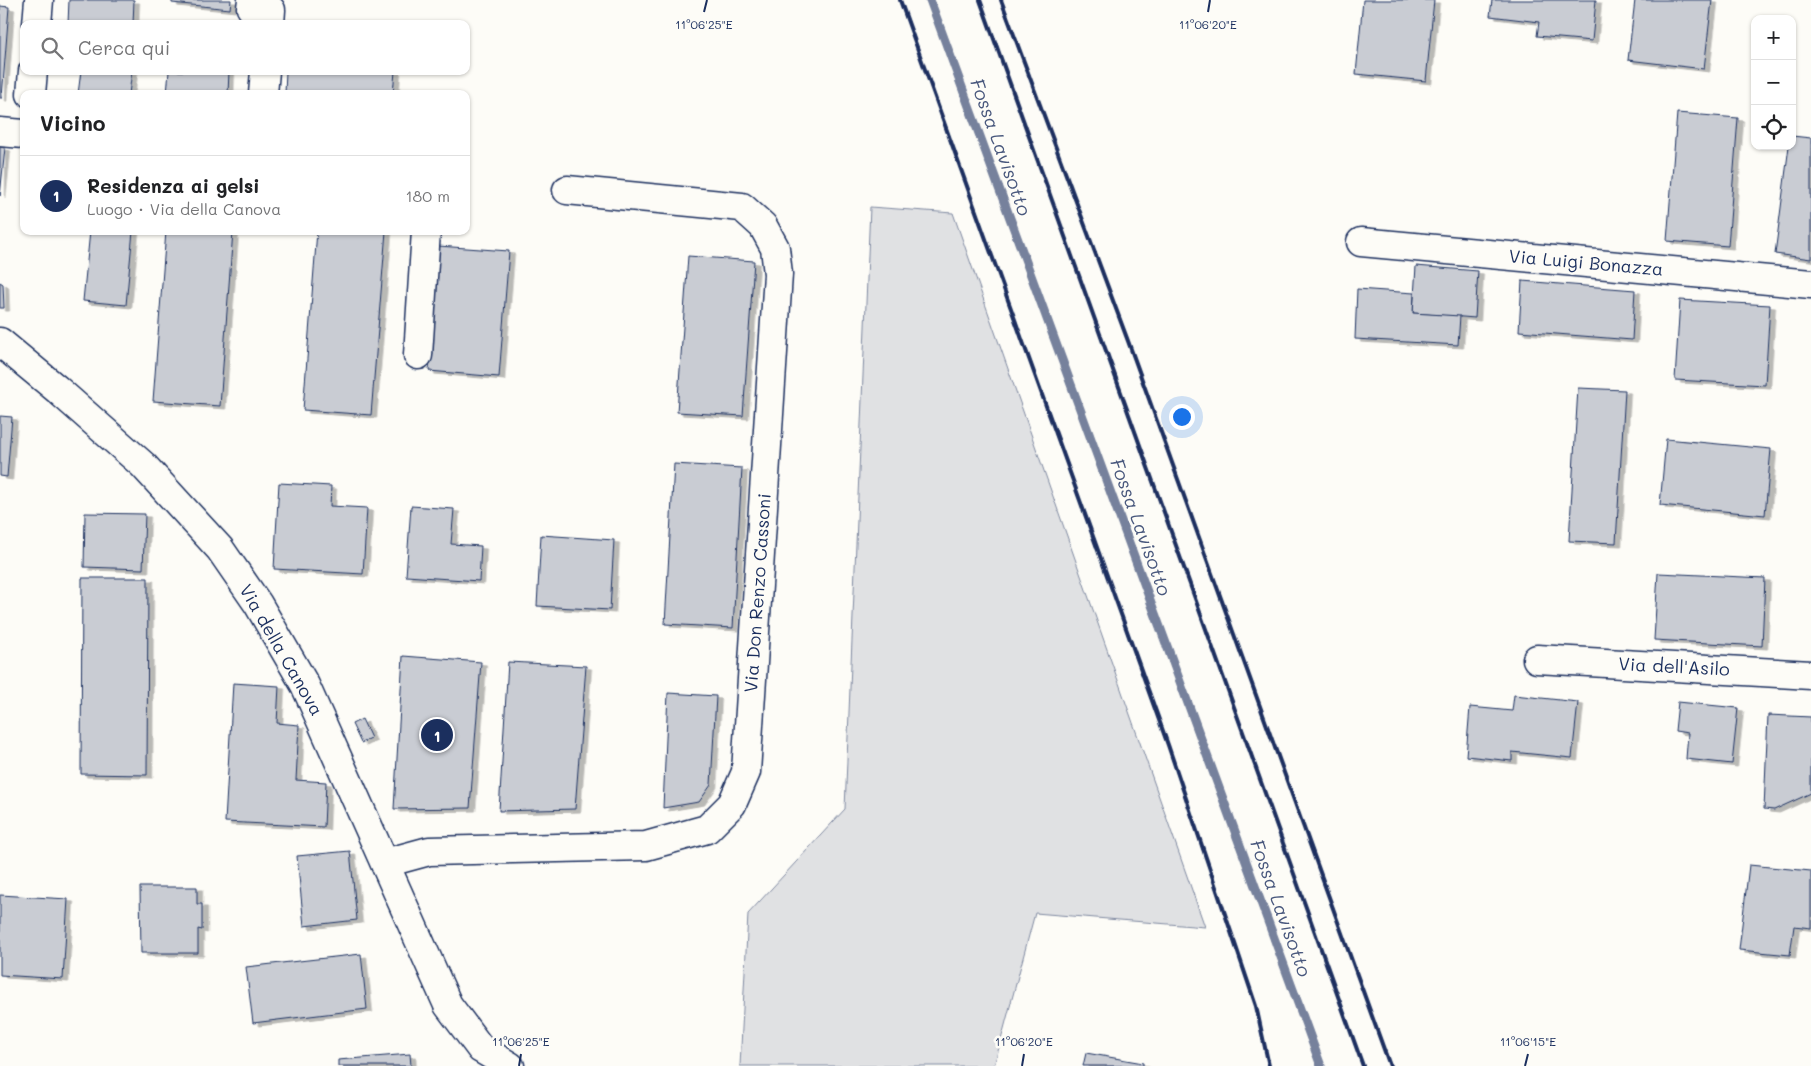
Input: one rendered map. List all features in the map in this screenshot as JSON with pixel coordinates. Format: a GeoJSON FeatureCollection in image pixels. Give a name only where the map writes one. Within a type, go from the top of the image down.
{"type":"FeatureCollection","features":[{"type":"Feature","properties":{"kind":"street"},"geometry":{"type":"LineString","coordinates":[[37,20],[39,0]]}},
{"type":"Feature","properties":{"kind":"street"},"geometry":{"type":"LineString","coordinates":[[252,0],[251,8],[271,10],[270,20]]}},
{"type":"Feature","properties":{"kind":"street"},"geometry":{"type":"LineString","coordinates":[[31,90],[33,75]]}},
{"type":"Feature","properties":{"kind":"street"},"geometry":{"type":"LineString","coordinates":[[264,90],[265,75]]}},
{"type":"Feature","properties":{"kind":"street"},"geometry":{"type":"LineString","coordinates":[[0,132],[20,134]]}},
{"type":"Feature","properties":{"kind":"street","name":"Via Don Renzo Cassoni"},"geometry":{"type":"LineString","coordinates":[[385,863],[429,851],[646,846],[707,828],[732,804],[746,772],[778,274],[776,248],[763,226],[742,208],[567,190]]}},
{"type":"Feature","properties":{"kind":"street"},"geometry":{"type":"LineString","coordinates":[[418,355],[426,235]]}},
{"type":"Feature","properties":{"kind":"street","name":"Via Luigi Bonazza"},"geometry":{"type":"LineString","coordinates":[[1361,242],[1811,284]]}},
{"type":"Feature","properties":{"kind":"street","name":"Via della Canova"},"geometry":{"type":"LineString","coordinates":[[0,342],[143,465],[220,549],[258,604],[305,685],[448,1005],[481,1048],[510,1066]]}},
{"type":"Feature","properties":{"kind":"street","name":"Via dell'Asilo"},"geometry":{"type":"LineString","coordinates":[[1536,659],[1811,675]]}},
{"type":"Feature","properties":{"kind":"shaded area"},"geometry":{"type":"Polygon","coordinates":[[[870,207],[953,213],[1205,927],[1035,913],[994,1066],[740,1066],[748,914],[845,809],[870,207]]]}},
{"type":"Feature","properties":{"kind":"building"},"geometry":{"type":"Polygon","coordinates":[[[69,0],[134,0],[133,20],[68,20],[69,0]]]}},
{"type":"Feature","properties":{"kind":"building"},"geometry":{"type":"Polygon","coordinates":[[[172,0],[231,0],[230,9],[172,3],[172,0]]]}},
{"type":"Feature","properties":{"kind":"building"},"geometry":{"type":"Polygon","coordinates":[[[1363,0],[1434,0],[1426,81],[1356,74],[1363,0]]]}},
{"type":"Feature","properties":{"kind":"building"},"geometry":{"type":"Polygon","coordinates":[[[1492,0],[1596,0],[1592,41],[1537,36],[1539,22],[1490,16],[1492,0]]]}},
{"type":"Feature","properties":{"kind":"building"},"geometry":{"type":"Polygon","coordinates":[[[1635,0],[1712,0],[1704,69],[1628,60],[1635,0]]]}},
{"type":"Feature","properties":{"kind":"building"},"geometry":{"type":"Polygon","coordinates":[[[0,6],[9,7],[2,98],[0,98],[0,6]]]}},
{"type":"Feature","properties":{"kind":"building"},"geometry":{"type":"Polygon","coordinates":[[[80,75],[131,75],[130,90],[79,90],[80,75]]]}},
{"type":"Feature","properties":{"kind":"building"},"geometry":{"type":"Polygon","coordinates":[[[169,75],[229,75],[228,90],[167,90],[169,75]]]}},
{"type":"Feature","properties":{"kind":"building"},"geometry":{"type":"Polygon","coordinates":[[[286,75],[395,75],[393,90],[285,90],[286,75]]]}},
{"type":"Feature","properties":{"kind":"building"},"geometry":{"type":"Polygon","coordinates":[[[1677,113],[1738,118],[1728,246],[1667,241],[1677,113]]]}},
{"type":"Feature","properties":{"kind":"building"},"geometry":{"type":"Polygon","coordinates":[[[1796,136],[1811,138],[1811,259],[1775,254],[1788,150],[1796,150],[1796,136]]]}},
{"type":"Feature","properties":{"kind":"building"},"geometry":{"type":"Polygon","coordinates":[[[0,147],[5,148],[0,196],[0,147]]]}},
{"type":"Feature","properties":{"kind":"building"},"geometry":{"type":"Polygon","coordinates":[[[90,235],[133,235],[126,305],[83,301],[90,235]]]}},
{"type":"Feature","properties":{"kind":"building"},"geometry":{"type":"Polygon","coordinates":[[[166,235],[233,235],[220,406],[153,401],[166,235]]]}},
{"type":"Feature","properties":{"kind":"building"},"geometry":{"type":"Polygon","coordinates":[[[317,235],[386,235],[371,415],[303,410],[317,235]]]}},
{"type":"Feature","properties":{"kind":"building"},"geometry":{"type":"Polygon","coordinates":[[[438,246],[509,251],[499,377],[429,371],[438,246]]]}},
{"type":"Feature","properties":{"kind":"building"},"geometry":{"type":"Polygon","coordinates":[[[688,256],[754,261],[743,416],[677,412],[688,256]]]}},
{"type":"Feature","properties":{"kind":"building"},"geometry":{"type":"Polygon","coordinates":[[[1416,266],[1478,271],[1475,318],[1413,313],[1416,266]]]}},
{"type":"Feature","properties":{"kind":"building"},"geometry":{"type":"Polygon","coordinates":[[[1522,281],[1635,290],[1632,340],[1519,331],[1522,281]]]}},
{"type":"Feature","properties":{"kind":"building"},"geometry":{"type":"Polygon","coordinates":[[[0,282],[3,284],[4,308],[0,308],[0,282]]]}},
{"type":"Feature","properties":{"kind":"building"},"geometry":{"type":"Polygon","coordinates":[[[1357,289],[1414,293],[1413,313],[1460,316],[1458,345],[1355,339],[1357,289]]]}},
{"type":"Feature","properties":{"kind":"building"},"geometry":{"type":"Polygon","coordinates":[[[1680,300],[1770,305],[1765,385],[1675,380],[1680,300]]]}},
{"type":"Feature","properties":{"kind":"building"},"geometry":{"type":"Polygon","coordinates":[[[1578,388],[1625,390],[1616,543],[1569,541],[1578,388]]]}},
{"type":"Feature","properties":{"kind":"building"},"geometry":{"type":"Polygon","coordinates":[[[0,416],[12,417],[7,477],[0,476],[0,416]]]}},
{"type":"Feature","properties":{"kind":"building"},"geometry":{"type":"Polygon","coordinates":[[[1666,439],[1771,449],[1765,515],[1660,505],[1666,439]]]}},
{"type":"Feature","properties":{"kind":"building"},"geometry":{"type":"Polygon","coordinates":[[[674,464],[742,468],[733,628],[665,624],[674,464]]]}},
{"type":"Feature","properties":{"kind":"building"},"geometry":{"type":"Polygon","coordinates":[[[279,483],[331,486],[330,506],[367,508],[363,574],[274,569],[279,483]]]}},
{"type":"Feature","properties":{"kind":"building"},"geometry":{"type":"Polygon","coordinates":[[[411,506],[454,509],[451,544],[481,546],[479,581],[406,576],[411,506]]]}},
{"type":"Feature","properties":{"kind":"building"},"geometry":{"type":"Polygon","coordinates":[[[85,513],[145,514],[143,569],[84,567],[85,513]]]}},
{"type":"Feature","properties":{"kind":"building"},"geometry":{"type":"Polygon","coordinates":[[[541,535],[614,540],[610,610],[537,606],[541,535]]]}},
{"type":"Feature","properties":{"kind":"building"},"geometry":{"type":"Polygon","coordinates":[[[1658,573],[1765,578],[1762,646],[1654,640],[1658,573]]]}},
{"type":"Feature","properties":{"kind":"building"},"geometry":{"type":"Polygon","coordinates":[[[82,578],[148,578],[147,775],[81,774],[82,578]]]}},
{"type":"Feature","properties":{"kind":"building"},"geometry":{"type":"Polygon","coordinates":[[[403,656],[481,662],[470,808],[394,809],[403,656]]]}},
{"type":"Feature","properties":{"kind":"building"},"geometry":{"type":"Polygon","coordinates":[[[508,662],[586,666],[575,809],[499,811],[508,662]]]}},
{"type":"Feature","properties":{"kind":"building"},"geometry":{"type":"Polygon","coordinates":[[[233,683],[279,686],[277,723],[299,725],[296,780],[326,782],[324,827],[225,822],[233,683]]]}},
{"type":"Feature","properties":{"kind":"building"},"geometry":{"type":"Polygon","coordinates":[[[668,693],[716,696],[711,785],[699,802],[663,808],[668,693]]]}},
{"type":"Feature","properties":{"kind":"building"},"geometry":{"type":"Polygon","coordinates":[[[1514,695],[1578,702],[1572,758],[1512,752],[1512,761],[1466,756],[1470,707],[1512,711],[1514,695]]]}},
{"type":"Feature","properties":{"kind":"building"},"geometry":{"type":"Polygon","coordinates":[[[1678,702],[1738,708],[1732,764],[1686,759],[1688,733],[1675,731],[1678,702]]]}},
{"type":"Feature","properties":{"kind":"building"},"geometry":{"type":"Polygon","coordinates":[[[1768,715],[1811,717],[1811,793],[1774,810],[1764,809],[1768,715]]]}},
{"type":"Feature","properties":{"kind":"building"},"geometry":{"type":"Polygon","coordinates":[[[362,719],[371,738],[361,743],[352,724],[362,719]]]}},
{"type":"Feature","properties":{"kind":"building"},"geometry":{"type":"Polygon","coordinates":[[[350,851],[357,920],[304,926],[297,856],[350,851]]]}},
{"type":"Feature","properties":{"kind":"building"},"geometry":{"type":"Polygon","coordinates":[[[1749,865],[1811,871],[1811,928],[1794,926],[1790,955],[1739,950],[1749,865]]]}},
{"type":"Feature","properties":{"kind":"building"},"geometry":{"type":"Polygon","coordinates":[[[140,887],[197,887],[197,904],[202,904],[202,930],[198,929],[198,953],[141,953],[140,887]]]}},
{"type":"Feature","properties":{"kind":"building"},"geometry":{"type":"Polygon","coordinates":[[[0,895],[68,899],[63,979],[0,975],[0,895]]]}},
{"type":"Feature","properties":{"kind":"building"},"geometry":{"type":"Polygon","coordinates":[[[361,954],[367,1009],[253,1023],[246,967],[361,954]]]}},
{"type":"Feature","properties":{"kind":"building"},"geometry":{"type":"Polygon","coordinates":[[[1086,1053],[1143,1063],[1143,1066],[1083,1066],[1086,1053]]]}},
{"type":"Feature","properties":{"kind":"building"},"geometry":{"type":"Polygon","coordinates":[[[410,1054],[411,1066],[338,1066],[338,1060],[410,1054]]]}},
{"type":"Feature","properties":{"kind":"waterway","name":"Fossa Lavisotto"},"geometry":{"type":"LineString","coordinates":[[930,0],[1321,1066]]}},
{"type":"Feature","properties":{"kind":"railway"},"geometry":{"type":"LineString","coordinates":[[900,0],[1168,745],[1256,1006],[1269,1066]]}},
{"type":"Feature","properties":{"kind":"railway"},"geometry":{"type":"LineString","coordinates":[[980,0],[1363,1066]]}},
{"type":"Feature","properties":{"kind":"railway"},"geometry":{"type":"LineString","coordinates":[[1001,0],[1128,341],[1390,1066]]}},
{"type":"Feature","properties":{"kind":"place","name":"Residenza ai gelsi"},"geometry":{"type":"Point","coordinates":[437,735]}}]}
